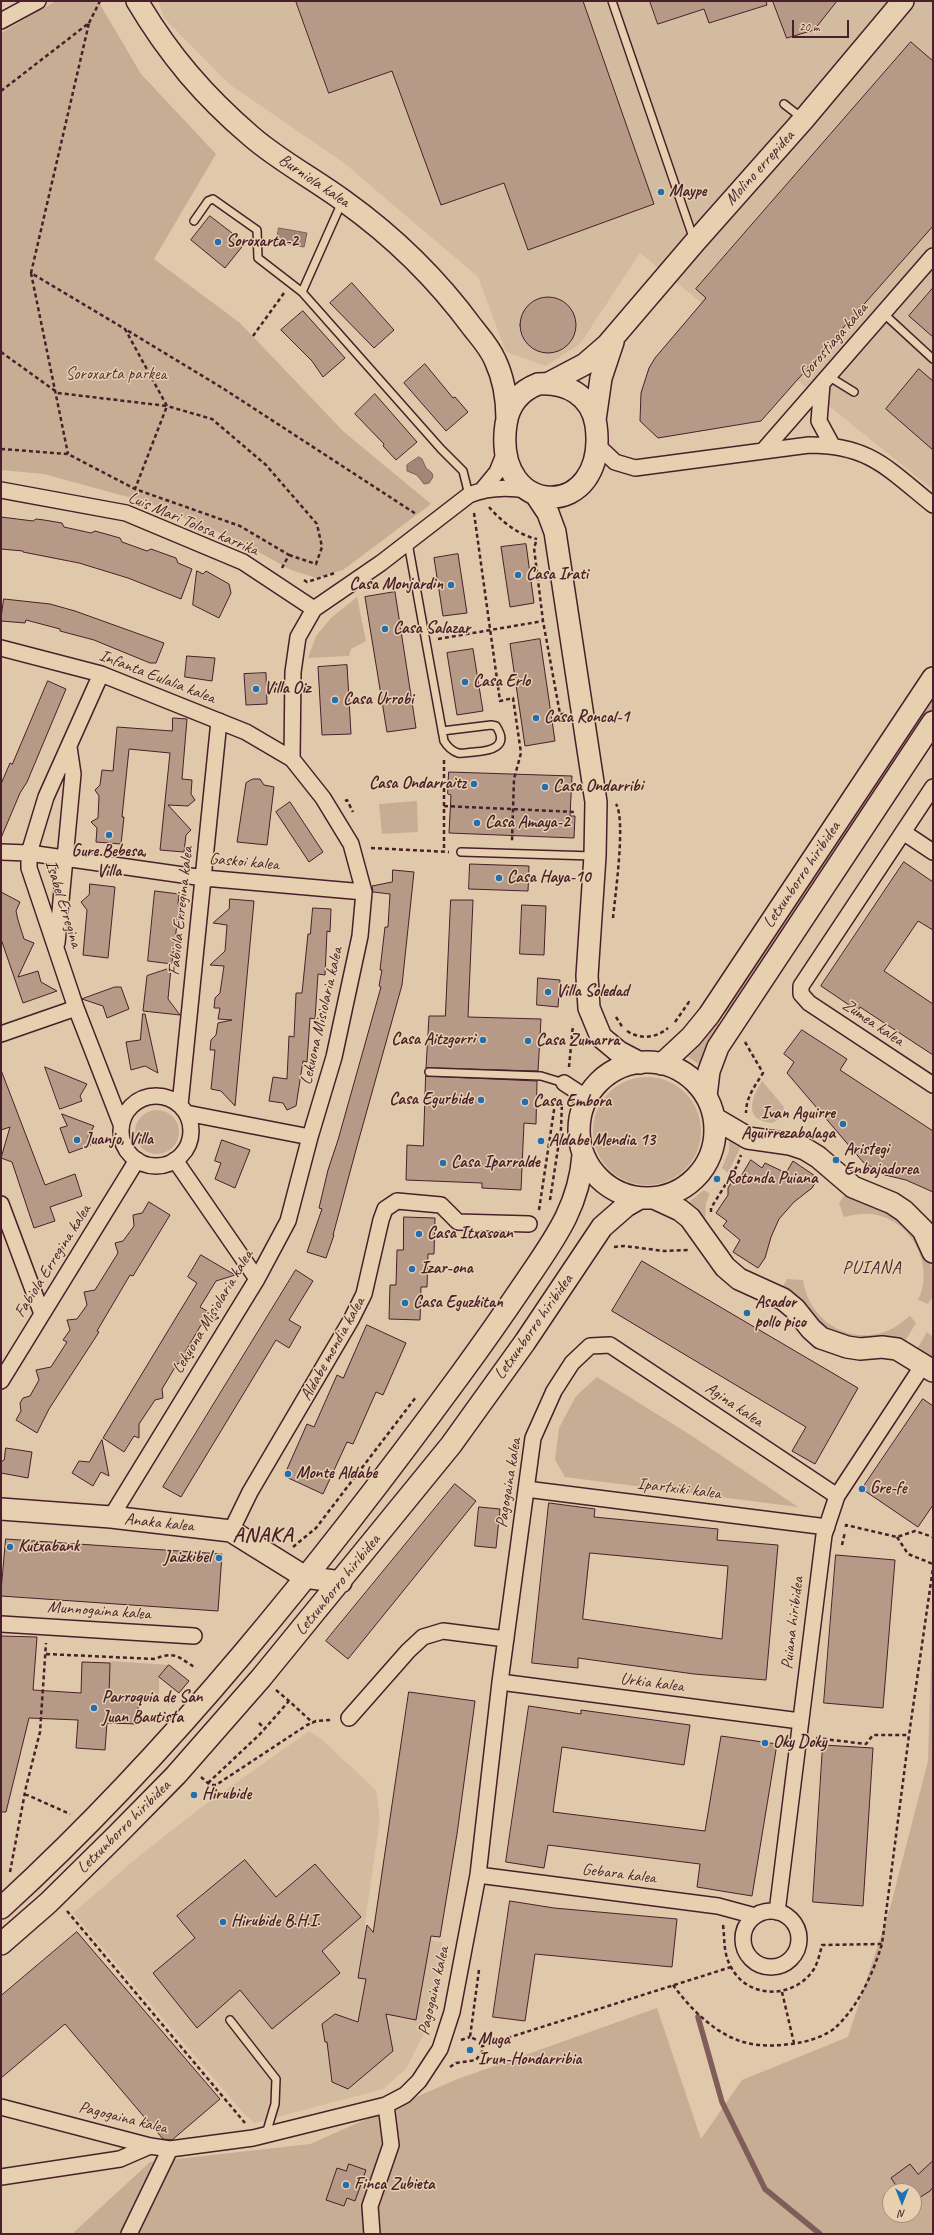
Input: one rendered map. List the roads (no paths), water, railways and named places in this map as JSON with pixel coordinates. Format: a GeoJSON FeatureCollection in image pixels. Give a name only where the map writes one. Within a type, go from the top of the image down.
{"type":"FeatureCollection","features":[{"type":"Feature","properties":{"kind":"main road","name":"Burniola kalea"},"geometry":{"type":"LineString","coordinates":[[137,1],[159,38],[176,61],[217,106],[254,139],[343,200],[404,249],[438,284],[465,316],[494,358],[514,375],[544,384]]}},
{"type":"Feature","properties":{"kind":"main road","name":"Molino errepidea"},"geometry":{"type":"LineString","coordinates":[[544,384],[585,364],[616,334],[804,119],[903,1]]}},
{"type":"Feature","properties":{"kind":"main road","name":"Molino errepidea"},"geometry":{"type":"LineString","coordinates":[[595,421],[601,378],[616,334]]}},
{"type":"Feature","properties":{"kind":"main road","name":"Burniola kalea"},"geometry":{"type":"LineString","coordinates":[[494,358],[504,388],[507,419]]}},
{"type":"Feature","properties":{"kind":"main road"},"geometry":{"type":"LineString","coordinates":[[545,535],[575,491],[585,482],[592,470],[596,445],[595,421],[587,401],[577,392],[563,386],[544,384],[526,390],[517,398],[507,419],[505,452],[512,476],[532,492],[548,513],[545,535],[582,710],[596,812],[587,992],[589,1008],[601,1037],[602,1059],[600,1081]]}},
{"type":"Feature","properties":{"kind":"main road"},"geometry":{"type":"LineString","coordinates":[[532,492],[552,497],[575,491]]}},
{"type":"Feature","properties":{"kind":"main road","name":"Letxunborro hiribidea"},"geometry":{"type":"LineString","coordinates":[[662,1064],[691,1037],[708,1015],[933,678]]}},
{"type":"Feature","properties":{"kind":"main road","name":"Letxunborro hiribidea"},"geometry":{"type":"LineString","coordinates":[[706,1096],[709,1071],[718,1047],[933,722]]}},
{"type":"Feature","properties":{"kind":"main road"},"geometry":{"type":"LineString","coordinates":[[601,1037],[619,1052],[640,1063]]}},
{"type":"Feature","properties":{"kind":"main road"},"geometry":{"type":"LineString","coordinates":[[647,1198],[681,1190],[697,1177],[709,1159],[715,1139],[714,1118],[706,1096],[700,1087],[683,1072],[662,1064],[640,1063],[618,1068],[600,1081],[587,1098],[579,1126],[583,1155],[597,1176],[608,1186],[620,1193],[668,1203],[690,1218],[725,1267],[739,1279],[783,1299],[795,1309],[811,1329],[822,1338],[847,1347],[860,1349],[882,1347],[897,1349],[928,1368]]}},
{"type":"Feature","properties":{"kind":"main road"},"geometry":{"type":"LineString","coordinates":[[714,1118],[748,1138],[790,1144],[805,1149],[818,1157],[853,1187],[892,1204],[904,1211],[923,1230],[933,1252]]}},
{"type":"Feature","properties":{"kind":"main road","name":"Letxunborro hiribidea"},"geometry":{"type":"LineString","coordinates":[[1,1908],[91,1821],[155,1754],[232,1665],[305,1577],[422,1426],[497,1323],[555,1238],[575,1200],[581,1177],[583,1155]]}},
{"type":"Feature","properties":{"kind":"main road","name":"Letxunborro hiribidea"},"geometry":{"type":"LineString","coordinates":[[1,1944],[48,1903],[117,1836],[176,1775],[258,1682],[341,1582],[451,1445],[525,1342],[602,1227],[626,1206],[647,1198]]}},
{"type":"Feature","properties":{"kind":"main road","name":"Anaka kalea"},"geometry":{"type":"LineString","coordinates":[[1,1509],[111,1517],[231,1531],[305,1577]]}},
{"type":"Feature","properties":{"kind":"main road"},"geometry":{"type":"LineString","coordinates":[[305,1577],[341,1582]]}},
{"type":"Feature","properties":{"kind":"street"},"geometry":{"type":"LineString","coordinates":[[1,21],[38,1]]}},
{"type":"Feature","properties":{"kind":"street","name":"Gorostiaga kalea"},"geometry":{"type":"LineString","coordinates":[[763,451],[933,256]]}},
{"type":"Feature","properties":{"kind":"street"},"geometry":{"type":"LineString","coordinates":[[825,380],[819,421],[832,445]]}},
{"type":"Feature","properties":{"kind":"street"},"geometry":{"type":"LineString","coordinates":[[596,445],[615,462],[635,468],[808,445],[832,445],[856,451],[879,461],[933,505]]}},
{"type":"Feature","properties":{"kind":"street"},"geometry":{"type":"LineString","coordinates":[[292,759],[293,672],[298,637],[314,609],[475,497],[496,472],[505,452]]}},
{"type":"Feature","properties":{"kind":"street"},"geometry":{"type":"LineString","coordinates":[[475,497],[509,488],[532,492]]}},
{"type":"Feature","properties":{"kind":"street","name":"Luis Mari Tolosa karrika"},"geometry":{"type":"LineString","coordinates":[[1,490],[126,513],[243,562],[314,609]]}},
{"type":"Feature","properties":{"kind":"street","name":"Infanta Eulalia kalea"},"geometry":{"type":"LineString","coordinates":[[1,648],[101,674],[246,732],[292,759]]}},
{"type":"Feature","properties":{"kind":"street","name":"Isabel Erregina"},"geometry":{"type":"LineString","coordinates":[[101,674],[70,747],[46,797],[29,853],[30,868],[76,1008],[121,1124]]}},
{"type":"Feature","properties":{"kind":"street","name":"Fabiola Erregina kalea"},"geometry":{"type":"LineString","coordinates":[[183,1109],[219,722]]}},
{"type":"Feature","properties":{"kind":"street"},"geometry":{"type":"LineString","coordinates":[[56,948],[66,858],[73,774],[70,747]]}},
{"type":"Feature","properties":{"kind":"street","name":"Lekuona Misiolaria kalea"},"geometry":{"type":"LineString","coordinates":[[111,1517],[256,1279],[288,1221],[310,1137],[334,1057],[360,936],[364,892],[351,844],[331,810],[292,759]]}},
{"type":"Feature","properties":{"kind":"street"},"geometry":{"type":"LineString","coordinates":[[933,788],[903,832],[933,852]]}},
{"type":"Feature","properties":{"kind":"street","name":"Zumea kalea"},"geometry":{"type":"LineString","coordinates":[[903,832],[801,986],[801,994],[810,1003],[933,1085]]}},
{"type":"Feature","properties":{"kind":"street","name":"Gaskoi kalea"},"geometry":{"type":"LineString","coordinates":[[1,852],[29,853],[204,878],[364,892]]}},
{"type":"Feature","properties":{"kind":"street"},"geometry":{"type":"LineString","coordinates":[[1,1034],[76,1008]]}},
{"type":"Feature","properties":{"kind":"street"},"geometry":{"type":"LineString","coordinates":[[561,1082],[587,1098]]}},
{"type":"Feature","properties":{"kind":"street"},"geometry":{"type":"LineString","coordinates":[[183,1109],[191,1125],[190,1139],[186,1148],[175,1160],[154,1166],[137,1160],[126,1149],[122,1138],[121,1124],[127,1110],[137,1101],[153,1095],[167,1097],[183,1109],[310,1137]]}},
{"type":"Feature","properties":{"kind":"street","name":"Fabiola Erregina kalea"},"geometry":{"type":"LineString","coordinates":[[1,1381],[137,1160]]}},
{"type":"Feature","properties":{"kind":"street"},"geometry":{"type":"LineString","coordinates":[[175,1160],[256,1279]]}},
{"type":"Feature","properties":{"kind":"street","name":"Aldabe mendia kalea"},"geometry":{"type":"LineString","coordinates":[[231,1531],[250,1492],[351,1320],[364,1294],[381,1220],[385,1210],[398,1201],[441,1205],[458,1222],[533,1219]]}},
{"type":"Feature","properties":{"kind":"street"},"geometry":{"type":"LineString","coordinates":[[1,1204],[42,1314]]}},
{"type":"Feature","properties":{"kind":"street","name":"Pagogaina kalea"},"geometry":{"type":"LineString","coordinates":[[1,2107],[150,2146],[170,2149],[262,2136],[386,2105],[405,2095],[419,2081],[440,2049],[452,2012],[478,1875],[500,1682],[533,1438],[554,1391],[572,1363],[590,1346],[610,1345]]}},
{"type":"Feature","properties":{"kind":"street","name":"Agina kalea"},"geometry":{"type":"LineString","coordinates":[[610,1345],[837,1496]]}},
{"type":"Feature","properties":{"kind":"street","name":"Puiana hiribidea"},"geometry":{"type":"LineString","coordinates":[[777,1912],[822,1549],[827,1527],[837,1496],[928,1368]]}},
{"type":"Feature","properties":{"kind":"street","name":"Ipartxiki kalea"},"geometry":{"type":"LineString","coordinates":[[526,1490],[827,1527]]}},
{"type":"Feature","properties":{"kind":"street","name":"Munnogaina kalea"},"geometry":{"type":"LineString","coordinates":[[1,1624],[194,1636]]}},
{"type":"Feature","properties":{"kind":"street"},"geometry":{"type":"LineString","coordinates":[[349,1718],[408,1651],[423,1637],[443,1631],[506,1638]]}},
{"type":"Feature","properties":{"kind":"street","name":"Urkia kalea"},"geometry":{"type":"LineString","coordinates":[[500,1682],[800,1721]]}},
{"type":"Feature","properties":{"kind":"street","name":"Gebara kalea"},"geometry":{"type":"LineString","coordinates":[[478,1875],[718,1906],[755,1916]]}},
{"type":"Feature","properties":{"kind":"street"},"geometry":{"type":"LineString","coordinates":[[769,1911],[777,1912],[786,1915],[793,1921],[798,1930],[800,1940],[798,1949],[793,1958],[785,1964],[776,1967],[757,1964],[750,1958],[744,1950],[742,1940],[748,1922],[755,1916],[769,1911]]}},
{"type":"Feature","properties":{"kind":"street"},"geometry":{"type":"LineString","coordinates":[[372,2234],[370,2206],[391,2145],[386,2105]]}},
{"type":"Feature","properties":{"kind":"street"},"geometry":{"type":"LineString","coordinates":[[1,2177],[120,2159],[150,2146]]}},
{"type":"Feature","properties":{"kind":"street"},"geometry":{"type":"LineString","coordinates":[[129,2234],[170,2149]]}},
{"type":"Feature","properties":{"kind":"lane"},"geometry":{"type":"LineString","coordinates":[[612,1],[695,242]]}},
{"type":"Feature","properties":{"kind":"lane"},"geometry":{"type":"LineString","coordinates":[[784,104],[804,119]]}},
{"type":"Feature","properties":{"kind":"lane"},"geometry":{"type":"LineString","coordinates":[[194,221],[208,201],[212,199],[257,230],[258,258],[302,292],[441,449],[463,471],[475,497]]}},
{"type":"Feature","properties":{"kind":"lane"},"geometry":{"type":"LineString","coordinates":[[302,292],[343,200]]}},
{"type":"Feature","properties":{"kind":"lane"},"geometry":{"type":"LineString","coordinates":[[883,313],[933,359]]}},
{"type":"Feature","properties":{"kind":"lane"},"geometry":{"type":"LineString","coordinates":[[825,380],[854,392]]}},
{"type":"Feature","properties":{"kind":"lane"},"geometry":{"type":"LineString","coordinates":[[408,543],[442,731],[444,741],[449,748],[458,753],[487,751],[497,747],[501,741],[500,731],[496,726],[491,725],[442,731]]}},
{"type":"Feature","properties":{"kind":"lane"},"geometry":{"type":"LineString","coordinates":[[461,852],[595,856]]}},
{"type":"Feature","properties":{"kind":"lane"},"geometry":{"type":"LineString","coordinates":[[429,1072],[541,1076],[561,1082]]}},
{"type":"Feature","properties":{"kind":"lane"},"geometry":{"type":"LineString","coordinates":[[230,2020],[276,2079],[275,2104],[262,2136]]}},
{"type":"Feature","properties":{"kind":"waterway"},"geometry":{"type":"LineString","coordinates":[[698,2017],[722,2102],[765,2189],[820,2234]]}},
{"type":"Feature","properties":{"kind":"place","name":"Maype"},"geometry":{"type":"Point","coordinates":[661,192]}},
{"type":"Feature","properties":{"kind":"place","name":"Soroxarta-2"},"geometry":{"type":"Point","coordinates":[218,242]}},
{"type":"Feature","properties":{"kind":"place","name":"Casa Irati"},"geometry":{"type":"Point","coordinates":[518,575]}},
{"type":"Feature","properties":{"kind":"place","name":"Casa Monjardin"},"geometry":{"type":"Point","coordinates":[451,585]}},
{"type":"Feature","properties":{"kind":"place","name":"Casa Salazar"},"geometry":{"type":"Point","coordinates":[385,629]}},
{"type":"Feature","properties":{"kind":"place","name":"Casa Erlo"},"geometry":{"type":"Point","coordinates":[465,682]}},
{"type":"Feature","properties":{"kind":"place","name":"Villa Oiz"},"geometry":{"type":"Point","coordinates":[256,689]}},
{"type":"Feature","properties":{"kind":"place","name":"Casa Urrobi"},"geometry":{"type":"Point","coordinates":[335,700]}},
{"type":"Feature","properties":{"kind":"place","name":"Casa Roncal-1"},"geometry":{"type":"Point","coordinates":[536,718]}},
{"type":"Feature","properties":{"kind":"place","name":"Casa Ondarraitz"},"geometry":{"type":"Point","coordinates":[474,784]}},
{"type":"Feature","properties":{"kind":"place","name":"Casa Ondarribi"},"geometry":{"type":"Point","coordinates":[545,787]}},
{"type":"Feature","properties":{"kind":"place","name":"Casa Amaya-2"},"geometry":{"type":"Point","coordinates":[477,823]}},
{"type":"Feature","properties":{"kind":"place","name":"Gure Bebesa, Villa"},"geometry":{"type":"Point","coordinates":[109,835]}},
{"type":"Feature","properties":{"kind":"place","name":"Casa Haya-10"},"geometry":{"type":"Point","coordinates":[499,878]}},
{"type":"Feature","properties":{"kind":"place","name":"Villa Soledad"},"geometry":{"type":"Point","coordinates":[548,992]}},
{"type":"Feature","properties":{"kind":"place","name":"Casa Aitzgorri"},"geometry":{"type":"Point","coordinates":[483,1040]}},
{"type":"Feature","properties":{"kind":"place","name":"Casa Zumarra"},"geometry":{"type":"Point","coordinates":[528,1041]}},
{"type":"Feature","properties":{"kind":"place","name":"Casa Egurbide"},"geometry":{"type":"Point","coordinates":[481,1100]}},
{"type":"Feature","properties":{"kind":"place","name":"Casa Embora"},"geometry":{"type":"Point","coordinates":[525,1102]}},
{"type":"Feature","properties":{"kind":"place","name":"Ivan Aguirre Aguirrezabalaga"},"geometry":{"type":"Point","coordinates":[843,1124]}},
{"type":"Feature","properties":{"kind":"place","name":"Juanjo, Villa"},"geometry":{"type":"Point","coordinates":[77,1140]}},
{"type":"Feature","properties":{"kind":"place","name":"Aldabe Mendia 13"},"geometry":{"type":"Point","coordinates":[541,1141]}},
{"type":"Feature","properties":{"kind":"place","name":"Aristegi Enbajadorea"},"geometry":{"type":"Point","coordinates":[836,1160]}},
{"type":"Feature","properties":{"kind":"place","name":"Casa Iparralde"},"geometry":{"type":"Point","coordinates":[443,1163]}},
{"type":"Feature","properties":{"kind":"place","name":"Rotonda Puiana"},"geometry":{"type":"Point","coordinates":[717,1179]}},
{"type":"Feature","properties":{"kind":"place","name":"Casa Itxasoan"},"geometry":{"type":"Point","coordinates":[419,1234]}},
{"type":"Feature","properties":{"kind":"place","name":"Izar-ona"},"geometry":{"type":"Point","coordinates":[412,1269]}},
{"type":"Feature","properties":{"kind":"place","name":"Casa Eguzkitan"},"geometry":{"type":"Point","coordinates":[405,1303]}},
{"type":"Feature","properties":{"kind":"place","name":"Asador pollo pico"},"geometry":{"type":"Point","coordinates":[747,1313]}},
{"type":"Feature","properties":{"kind":"place","name":"Monte Aldabe"},"geometry":{"type":"Point","coordinates":[288,1474]}},
{"type":"Feature","properties":{"kind":"place","name":"Gre-fe"},"geometry":{"type":"Point","coordinates":[862,1489]}},
{"type":"Feature","properties":{"kind":"place","name":"Kutxabank"},"geometry":{"type":"Point","coordinates":[10,1547]}},
{"type":"Feature","properties":{"kind":"place","name":"Jaizkibel"},"geometry":{"type":"Point","coordinates":[219,1558]}},
{"type":"Feature","properties":{"kind":"place","name":"Parroquia de San Juan Bautista"},"geometry":{"type":"Point","coordinates":[94,1708]}},
{"type":"Feature","properties":{"kind":"place","name":"Oky Doky"},"geometry":{"type":"Point","coordinates":[765,1743]}},
{"type":"Feature","properties":{"kind":"place","name":"Hirubide"},"geometry":{"type":"Point","coordinates":[194,1795]}},
{"type":"Feature","properties":{"kind":"place","name":"Hirubide B.H.I."},"geometry":{"type":"Point","coordinates":[223,1922]}},
{"type":"Feature","properties":{"kind":"place","name":"Muga Irun-Hondarribia"},"geometry":{"type":"Point","coordinates":[470,2050]}},
{"type":"Feature","properties":{"kind":"place","name":"Finca Zubieta"},"geometry":{"type":"Point","coordinates":[346,2185]}},
{"type":"Feature","properties":{"kind":"district","name":"PUIANA"},"geometry":{"type":"Point","coordinates":[872,1268]}},
{"type":"Feature","properties":{"kind":"district","name":"ANAKA"},"geometry":{"type":"Point","coordinates":[263,1535]}},
{"type":"Feature","properties":{"kind":"park label","name":"Soroxarta parkea"},"geometry":{"type":"Point","coordinates":[116,375]}}]}
